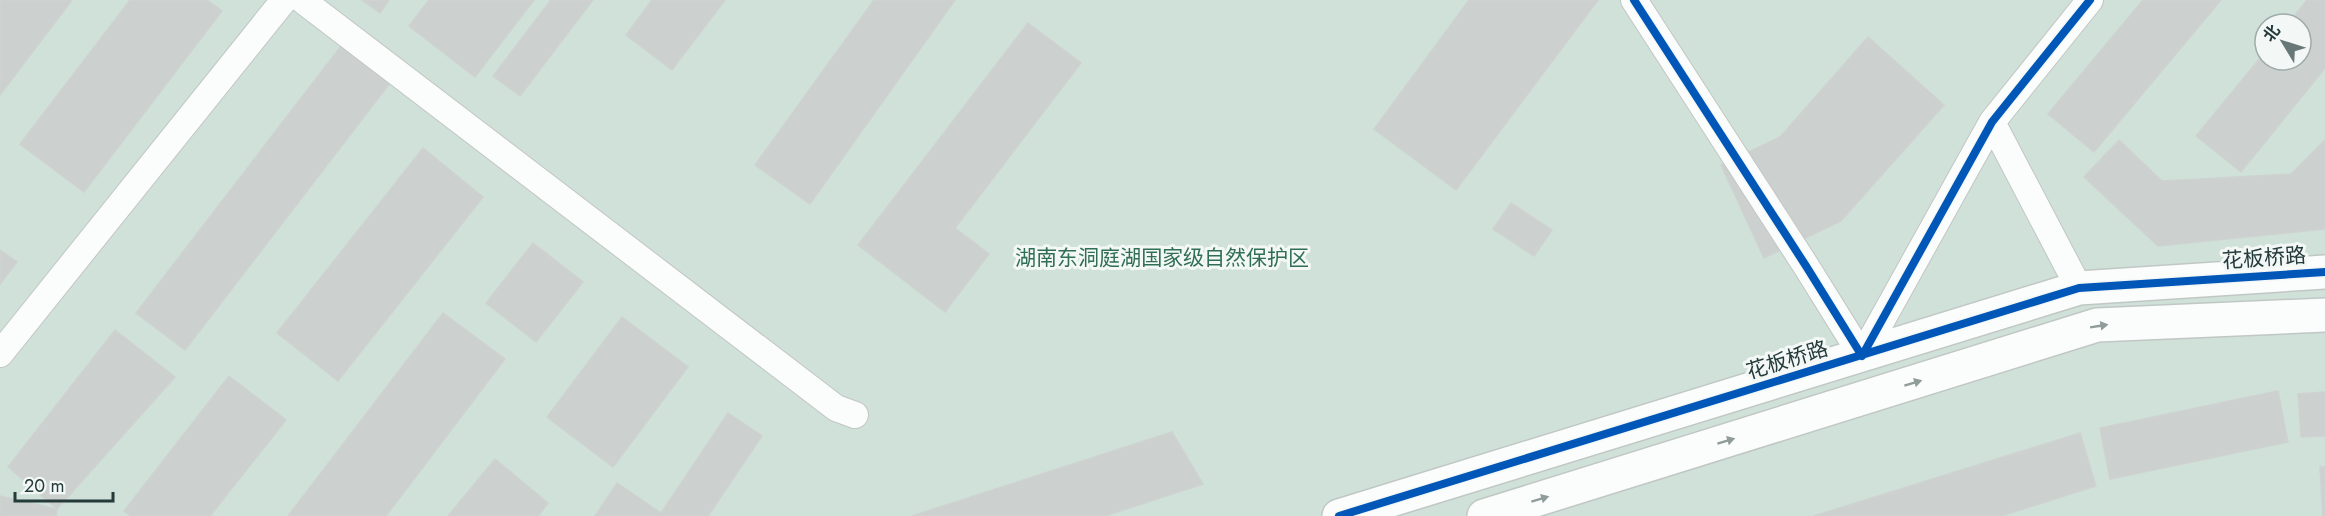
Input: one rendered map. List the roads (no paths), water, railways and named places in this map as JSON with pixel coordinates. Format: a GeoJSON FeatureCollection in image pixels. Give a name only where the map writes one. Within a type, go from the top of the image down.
{"type":"FeatureCollection","features":[{"type":"Feature","properties":{"kind":"street"},"geometry":{"type":"LineString","coordinates":[[0,354],[284,0]]}},
{"type":"Feature","properties":{"kind":"street"},"geometry":{"type":"LineString","coordinates":[[302,0],[836,408],[855,415]]}},
{"type":"Feature","properties":{"kind":"street"},"geometry":{"type":"LineString","coordinates":[[1634,0],[1862,356],[1992,123],[2090,0]]}},
{"type":"Feature","properties":{"kind":"street"},"geometry":{"type":"LineString","coordinates":[[1992,123],[2079,288]]}},
{"type":"Feature","properties":{"kind":"street","name":"花板桥路"},"geometry":{"type":"LineString","coordinates":[[1339,516],[2079,288],[2325,272]]}},
{"type":"Feature","properties":{"kind":"street"},"geometry":{"type":"LineString","coordinates":[[1484,516],[2097,326],[2325,315]]}},
{"type":"Feature","properties":{"kind":"park label","name":"湖南东洞庭湖国家级自然保护区"},"geometry":{"type":"Point","coordinates":[1162,258]}}]}
